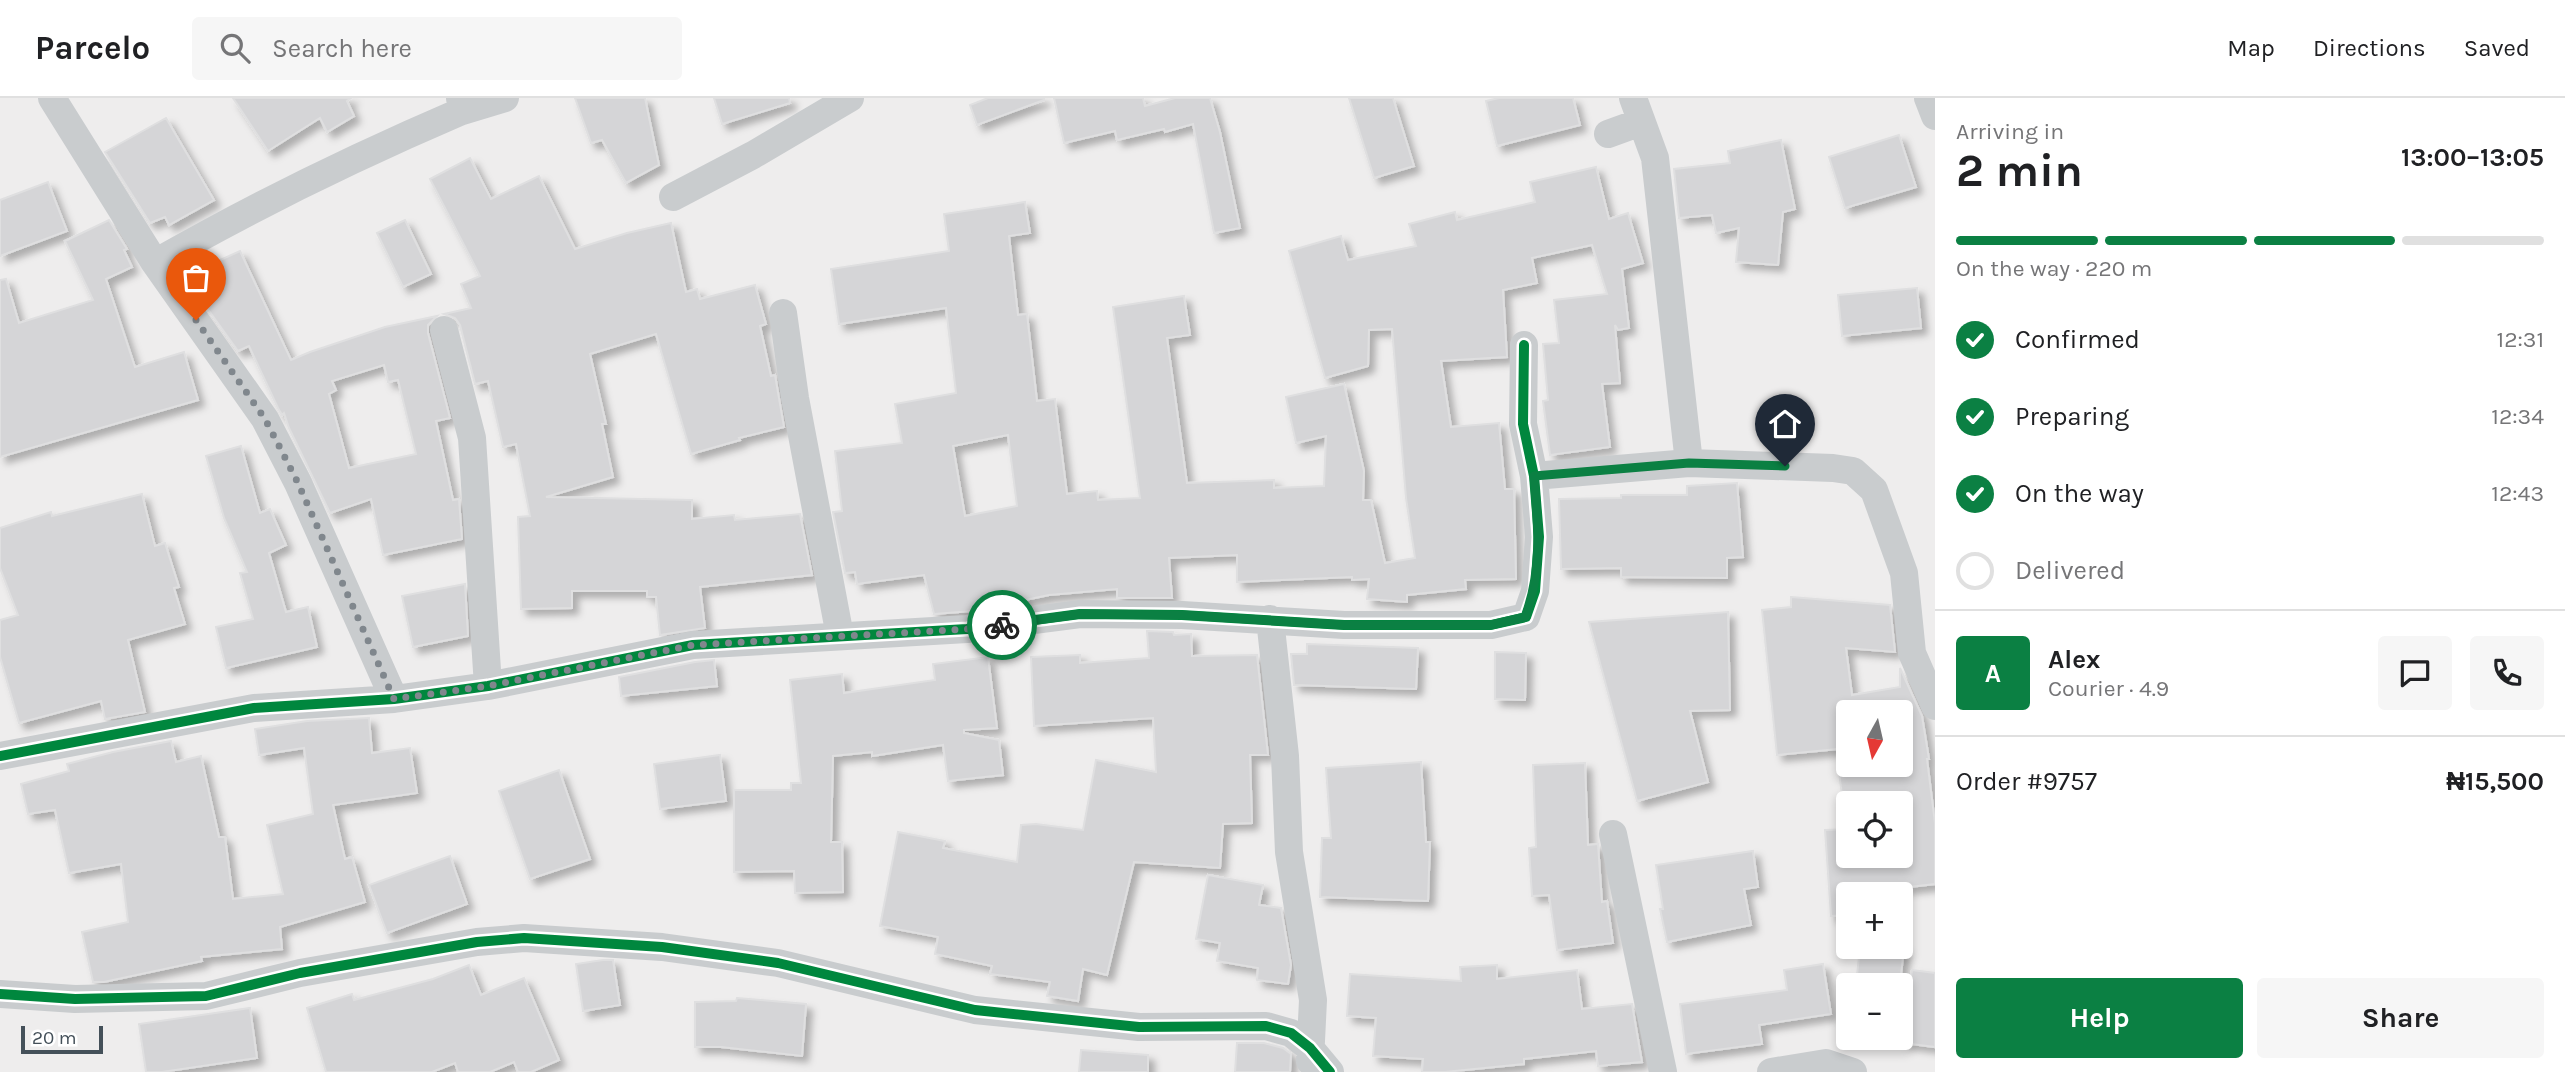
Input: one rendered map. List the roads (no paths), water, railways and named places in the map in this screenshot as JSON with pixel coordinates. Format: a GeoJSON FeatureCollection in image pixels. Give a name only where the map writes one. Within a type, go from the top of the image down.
{"type":"FeatureCollection","features":[{"type":"Feature","properties":{"kind":"street"},"geometry":{"type":"LineString","coordinates":[[52,98],[155,263],[265,419],[298,483],[394,699]]}},
{"type":"Feature","properties":{"kind":"street"},"geometry":{"type":"LineString","coordinates":[[155,263],[235,217],[461,104],[505,98]]}},
{"type":"Feature","properties":{"kind":"street"},"geometry":{"type":"LineString","coordinates":[[673,197],[753,155],[850,98]]}},
{"type":"Feature","properties":{"kind":"street"},"geometry":{"type":"LineString","coordinates":[[1928,98],[1935,116]]}},
{"type":"Feature","properties":{"kind":"street"},"geometry":{"type":"LineString","coordinates":[[1608,134],[1637,110],[1655,158],[1689,463]]}},
{"type":"Feature","properties":{"kind":"street"},"geometry":{"type":"LineString","coordinates":[[783,313],[795,398],[840,636]]}},
{"type":"Feature","properties":{"kind":"street"},"geometry":{"type":"LineString","coordinates":[[444,330],[472,438],[488,686]]}},
{"type":"Feature","properties":{"kind":"street"},"geometry":{"type":"LineString","coordinates":[[0,756],[254,708],[394,699],[488,686],[693,645],[967,629],[1080,614],[1182,615],[1344,625],[1491,625],[1525,617],[1535,591],[1539,537],[1534,476],[1523,424],[1524,345]]}},
{"type":"Feature","properties":{"kind":"street"},"geometry":{"type":"LineString","coordinates":[[1534,476],[1689,463],[1853,471],[1874,490],[1886,517],[1904,573],[1912,653],[1935,706]]}},
{"type":"Feature","properties":{"kind":"street"},"geometry":{"type":"LineString","coordinates":[[1270,619],[1285,756],[1289,852],[1313,1000],[1310,1060]]}},
{"type":"Feature","properties":{"kind":"street"},"geometry":{"type":"LineString","coordinates":[[1613,834],[1663,1072]]}},
{"type":"Feature","properties":{"kind":"street"},"geometry":{"type":"LineString","coordinates":[[0,995],[75,999],[205,996],[300,973],[477,942],[524,938],[662,947],[778,963],[975,1010],[1139,1027],[1266,1026],[1291,1033],[1310,1060],[1330,1072]]}},
{"type":"Feature","properties":{"kind":"street"},"geometry":{"type":"LineString","coordinates":[[1771,1072],[1826,1063],[1853,1072]]}}]}
